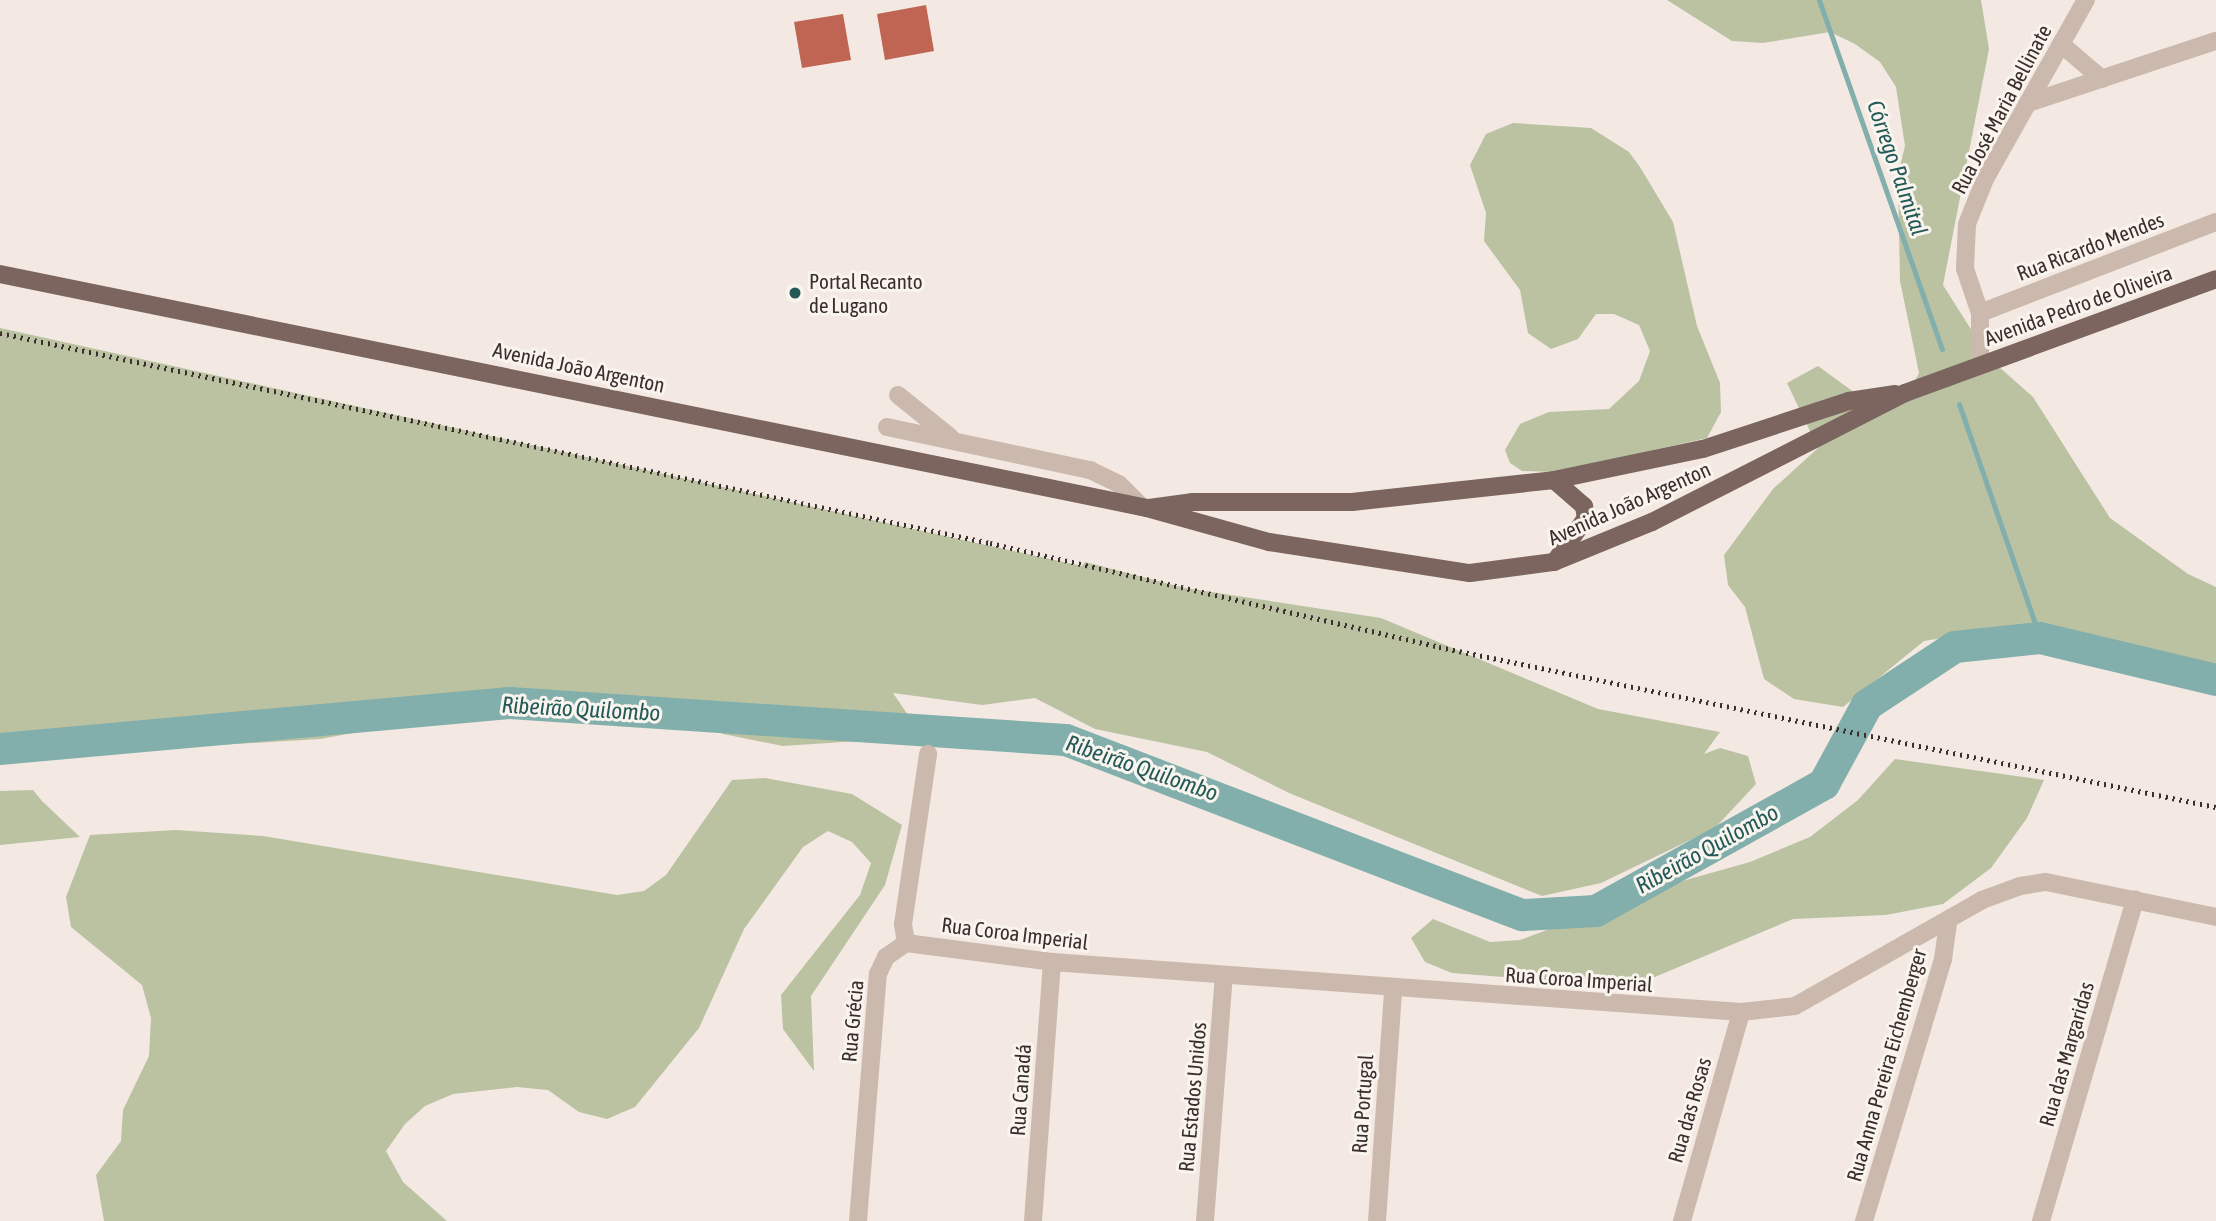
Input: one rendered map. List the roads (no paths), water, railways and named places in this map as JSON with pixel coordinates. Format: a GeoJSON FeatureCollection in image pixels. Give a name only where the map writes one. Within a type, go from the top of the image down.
{"type":"FeatureCollection","features":[{"type":"Feature","properties":{"kind":"main road","name":"Avenida João Argenton"},"geometry":{"type":"LineString","coordinates":[[0,274],[1144,508],[1186,523],[1352,558],[1470,573],[1554,562],[1652,522],[1905,393],[1950,377]]}},
{"type":"Feature","properties":{"kind":"main road","name":"Avenida Pedro de Oliveira"},"geometry":{"type":"LineString","coordinates":[[1950,377],[2214,281]]}},
{"type":"Feature","properties":{"kind":"main road","name":"Avenida João Argenton"},"geometry":{"type":"LineString","coordinates":[[1144,508],[1192,502],[1352,502],[1554,480],[1703,449],[1849,401],[1905,393]]}},
{"type":"Feature","properties":{"kind":"main road"},"geometry":{"type":"LineString","coordinates":[[1554,480],[1584,506],[1586,518],[1554,562]]}},
{"type":"Feature","properties":{"kind":"street","name":"Rua José Maria Bellinate"},"geometry":{"type":"LineString","coordinates":[[1980,366],[1980,313],[1965,269],[1967,224],[2028,103],[2086,0]]}},
{"type":"Feature","properties":{"kind":"street"},"geometry":{"type":"LineString","coordinates":[[2028,103],[2216,41]]}},
{"type":"Feature","properties":{"kind":"street"},"geometry":{"type":"LineString","coordinates":[[2061,44],[2102,79]]}},
{"type":"Feature","properties":{"kind":"street","name":"Rua Ricardo Mendes"},"geometry":{"type":"LineString","coordinates":[[1980,313],[2216,222]]}},
{"type":"Feature","properties":{"kind":"street"},"geometry":{"type":"LineString","coordinates":[[898,395],[950,437]]}},
{"type":"Feature","properties":{"kind":"street"},"geometry":{"type":"LineString","coordinates":[[887,427],[950,437],[1090,470],[1119,484],[1144,508]]}},
{"type":"Feature","properties":{"kind":"street"},"geometry":{"type":"LineString","coordinates":[[906,943],[903,924],[928,754]]}},
{"type":"Feature","properties":{"kind":"street","name":"Rua Coroa Imperial"},"geometry":{"type":"LineString","coordinates":[[906,943],[1052,962],[1393,990],[1741,1012],[1796,1006],[1948,922],[1982,900],[2033,884],[2135,899],[2216,917]]}},
{"type":"Feature","properties":{"kind":"street","name":"Rua das Margaridas"},"geometry":{"type":"LineString","coordinates":[[2042,1221],[2135,899]]}},
{"type":"Feature","properties":{"kind":"street","name":"Rua Anna Pereira Eichemberger"},"geometry":{"type":"LineString","coordinates":[[1864,1221],[1942,959],[1948,922]]}},
{"type":"Feature","properties":{"kind":"street","name":"Rua Grécia"},"geometry":{"type":"LineString","coordinates":[[858,1221],[878,974],[886,957],[906,943]]}},
{"type":"Feature","properties":{"kind":"street","name":"Rua Canadá"},"geometry":{"type":"LineString","coordinates":[[1033,1221],[1052,962]]}},
{"type":"Feature","properties":{"kind":"street","name":"Rua Estados Unidos"},"geometry":{"type":"LineString","coordinates":[[1205,1221],[1224,976]]}},
{"type":"Feature","properties":{"kind":"street","name":"Rua Portugal"},"geometry":{"type":"LineString","coordinates":[[1377,1221],[1393,990]]}},
{"type":"Feature","properties":{"kind":"street","name":"Rua das Rosas"},"geometry":{"type":"LineString","coordinates":[[1682,1221],[1741,1012]]}},
{"type":"Feature","properties":{"kind":"waterway","name":"Córrego Palmital"},"geometry":{"type":"LineString","coordinates":[[1819,0],[1942,349]]}},
{"type":"Feature","properties":{"kind":"waterway","name":"Córrego Palmital"},"geometry":{"type":"LineString","coordinates":[[1959,404],[2040,638]]}},
{"type":"Feature","properties":{"kind":"waterway","name":"Ribeirão Quilombo"},"geometry":{"type":"LineString","coordinates":[[0,749],[510,703],[1066,740],[1523,915],[1596,911],[1824,784],[1867,705],[1955,647],[2040,638],[2216,680]]}},
{"type":"Feature","properties":{"kind":"railway"},"geometry":{"type":"LineString","coordinates":[[0,333],[990,543],[1439,647],[2216,807]]}},
{"type":"Feature","properties":{"kind":"place","name":"Portal Recanto de Lugano"},"geometry":{"type":"Point","coordinates":[795,293]}}]}
